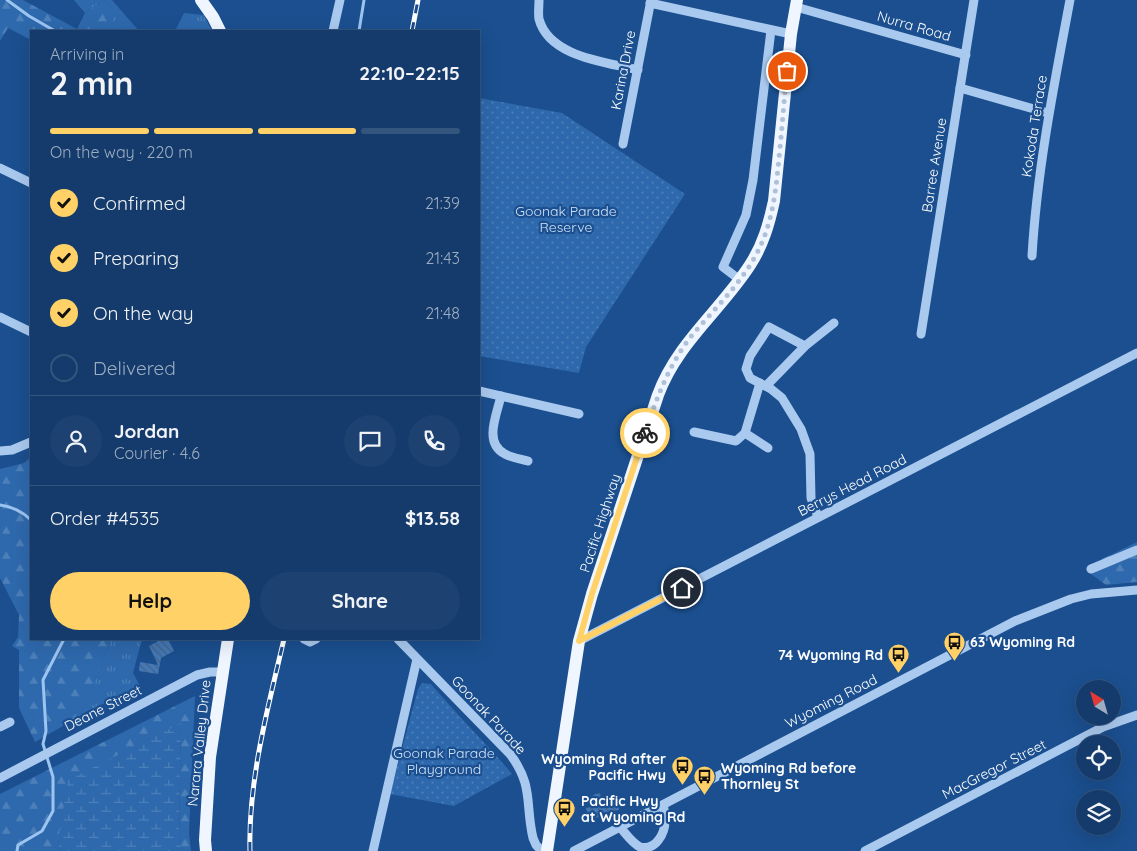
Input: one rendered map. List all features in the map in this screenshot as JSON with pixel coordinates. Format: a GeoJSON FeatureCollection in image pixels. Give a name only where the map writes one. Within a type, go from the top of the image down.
{"type":"FeatureCollection","features":[{"type":"Feature","properties":{"kind":"main road"},"geometry":{"type":"LineString","coordinates":[[201,0],[220,30]]}},
{"type":"Feature","properties":{"kind":"main road","name":"Pacific Highway"},"geometry":{"type":"LineString","coordinates":[[547,851],[579,641],[592,594],[663,383],[692,335],[740,280],[751,264],[764,237],[774,201],[791,34],[797,3]]}},
{"type":"Feature","properties":{"kind":"main road","name":"Narara Valley Drive"},"geometry":{"type":"LineString","coordinates":[[206,851],[210,757],[228,640]]}},
{"type":"Feature","properties":{"kind":"street"},"geometry":{"type":"LineString","coordinates":[[333,30],[340,0]]}},
{"type":"Feature","properties":{"kind":"street"},"geometry":{"type":"LineString","coordinates":[[539,0],[539,19],[545,32],[553,42],[571,54],[638,70]]}},
{"type":"Feature","properties":{"kind":"street","name":"Barree Avenue"},"geometry":{"type":"LineString","coordinates":[[921,334],[974,0]]}},
{"type":"Feature","properties":{"kind":"street","name":"Kokoda Terrace"},"geometry":{"type":"LineString","coordinates":[[1032,256],[1034,222],[1048,113],[1070,0]]}},
{"type":"Feature","properties":{"kind":"street"},"geometry":{"type":"LineString","coordinates":[[650,1],[791,34]]}},
{"type":"Feature","properties":{"kind":"street","name":"Karina Drive"},"geometry":{"type":"LineString","coordinates":[[623,144],[650,1]]}},
{"type":"Feature","properties":{"kind":"street","name":"Nurra Road"},"geometry":{"type":"LineString","coordinates":[[797,3],[966,55]]}},
{"type":"Feature","properties":{"kind":"street"},"geometry":{"type":"LineString","coordinates":[[740,280],[723,267],[746,215],[753,180],[771,30]]}},
{"type":"Feature","properties":{"kind":"street"},"geometry":{"type":"LineString","coordinates":[[960,88],[1048,113]]}},
{"type":"Feature","properties":{"kind":"street"},"geometry":{"type":"LineString","coordinates":[[0,168],[30,183]]}},
{"type":"Feature","properties":{"kind":"street"},"geometry":{"type":"LineString","coordinates":[[0,317],[30,332]]}},
{"type":"Feature","properties":{"kind":"street"},"geometry":{"type":"LineString","coordinates":[[694,432],[736,441],[745,433],[763,385],[834,322]]}},
{"type":"Feature","properties":{"kind":"street"},"geometry":{"type":"LineString","coordinates":[[805,346],[770,327],[746,364],[748,376],[777,393],[788,405],[805,438],[811,462],[811,498],[818,517]]}},
{"type":"Feature","properties":{"kind":"street","name":"Berrys Head Road"},"geometry":{"type":"LineString","coordinates":[[579,641],[1137,353]]}},
{"type":"Feature","properties":{"kind":"street"},"geometry":{"type":"LineString","coordinates":[[480,391],[578,414]]}},
{"type":"Feature","properties":{"kind":"street"},"geometry":{"type":"LineString","coordinates":[[501,396],[493,432],[494,443],[506,455],[528,461]]}},
{"type":"Feature","properties":{"kind":"street"},"geometry":{"type":"LineString","coordinates":[[745,433],[768,448]]}},
{"type":"Feature","properties":{"kind":"street"},"geometry":{"type":"LineString","coordinates":[[0,451],[12,450],[30,442]]}},
{"type":"Feature","properties":{"kind":"street"},"geometry":{"type":"LineString","coordinates":[[1091,569],[1137,550]]}},
{"type":"Feature","properties":{"kind":"street","name":"Wyoming Road"},"geometry":{"type":"LineString","coordinates":[[574,851],[584,848],[620,827],[1014,621],[1071,599],[1091,594],[1137,590]]}},
{"type":"Feature","properties":{"kind":"street","name":"Goonak Parade"},"geometry":{"type":"LineString","coordinates":[[399,640],[516,762],[526,784],[533,838],[542,851]]}},
{"type":"Feature","properties":{"kind":"street"},"geometry":{"type":"LineString","coordinates":[[373,851],[417,659]]}},
{"type":"Feature","properties":{"kind":"street","name":"Deane Street"},"geometry":{"type":"LineString","coordinates":[[0,778],[197,675],[222,672]]}},
{"type":"Feature","properties":{"kind":"street","name":"MacGregor Street"},"geometry":{"type":"LineString","coordinates":[[865,851],[1103,727],[1137,715]]}},
{"type":"Feature","properties":{"kind":"street"},"geometry":{"type":"LineString","coordinates":[[0,727],[10,722]]}},
{"type":"Feature","properties":{"kind":"street"},"geometry":{"type":"LineString","coordinates":[[620,827],[641,848],[649,849],[657,845],[666,823],[663,805]]}},
{"type":"Feature","properties":{"kind":"green space"},"geometry":{"type":"Polygon","coordinates":[[[0,0],[23,0],[77,29],[85,13],[104,0],[112,10],[112,30],[30,30],[30,39],[8,28],[0,41],[0,0]]]}},
{"type":"Feature","properties":{"kind":"green space"},"geometry":{"type":"Polygon","coordinates":[[[74,0],[104,0],[85,13],[74,0]]]}},
{"type":"Feature","properties":{"kind":"green space"},"geometry":{"type":"Polygon","coordinates":[[[104,0],[112,0],[138,30],[112,30],[112,10],[104,0]]]}},
{"type":"Feature","properties":{"kind":"green space"},"geometry":{"type":"Polygon","coordinates":[[[184,13],[204,15],[212,30],[176,30],[184,13]]]}},
{"type":"Feature","properties":{"kind":"green space","name":"Goonak Parade Reserve"},"geometry":{"type":"Polygon","coordinates":[[[480,98],[562,113],[685,194],[586,347],[579,373],[480,356],[480,98]]]}},
{"type":"Feature","properties":{"kind":"green space"},"geometry":{"type":"Polygon","coordinates":[[[30,458],[30,640],[111,640],[82,715],[35,742],[19,708],[19,650],[12,646],[18,637],[19,615],[0,578],[0,469],[24,463],[30,458]]]}},
{"type":"Feature","properties":{"kind":"green space"},"geometry":{"type":"Polygon","coordinates":[[[1137,542],[1137,582],[1106,585],[1091,574],[1102,559],[1137,542]]]}},
{"type":"Feature","properties":{"kind":"green space"},"geometry":{"type":"Polygon","coordinates":[[[111,640],[142,640],[133,673],[140,686],[82,714],[111,640]]]}},
{"type":"Feature","properties":{"kind":"green space","name":"Goonak Parade Playground"},"geometry":{"type":"Polygon","coordinates":[[[422,683],[431,684],[512,774],[454,806],[390,794],[418,689],[422,683]]]}},
{"type":"Feature","properties":{"kind":"green space"},"geometry":{"type":"Polygon","coordinates":[[[195,696],[189,833],[191,851],[182,851],[179,838],[181,724],[58,840],[60,851],[0,851],[0,794],[195,696]]]}},
{"type":"Feature","properties":{"kind":"green space"},"geometry":{"type":"Polygon","coordinates":[[[181,723],[179,838],[182,851],[60,851],[58,840],[68,780],[181,723]]]}},
{"type":"Feature","properties":{"kind":"building"},"geometry":{"type":"Polygon","coordinates":[[[160,640],[168,640],[174,651],[161,658],[158,674],[139,671],[140,662],[158,665],[149,646],[160,640]]]}},
{"type":"Feature","properties":{"kind":"building"},"geometry":{"type":"Polygon","coordinates":[[[600,793],[602,802],[617,799],[619,810],[604,813],[605,816],[589,819],[586,808],[595,806],[593,795],[600,793]]]}},
{"type":"Feature","properties":{"kind":"waterway"},"geometry":{"type":"LineString","coordinates":[[7,0],[53,30]]}},
{"type":"Feature","properties":{"kind":"waterway"},"geometry":{"type":"LineString","coordinates":[[359,30],[364,0]]}},
{"type":"Feature","properties":{"kind":"waterway"},"geometry":{"type":"LineString","coordinates":[[0,505],[17,510],[30,519]]}},
{"type":"Feature","properties":{"kind":"waterway"},"geometry":{"type":"LineString","coordinates":[[17,851],[18,845],[42,831],[53,811],[53,777],[43,744],[46,731],[43,680],[63,640]]}},
{"type":"Feature","properties":{"kind":"railway"},"geometry":{"type":"LineString","coordinates":[[412,30],[418,0]]}},
{"type":"Feature","properties":{"kind":"railway"},"geometry":{"type":"LineString","coordinates":[[250,851],[252,798],[260,744],[284,640]]}},
{"type":"Feature","properties":{"kind":"way so far"},"geometry":{"type":"LineString","coordinates":[[645,433],[663,383],[676,359],[692,335],[729,295],[740,280],[751,264],[764,237],[774,201],[787,71]]}},
{"type":"Feature","properties":{"kind":"place","name":"63 Wyoming Rd"},"geometry":{"type":"Point","coordinates":[954,661]}},
{"type":"Feature","properties":{"kind":"place","name":"74 Wyoming Rd"},"geometry":{"type":"Point","coordinates":[899,674]}},
{"type":"Feature","properties":{"kind":"place","name":"Wyoming Rd after Pacific Hwy"},"geometry":{"type":"Point","coordinates":[682,786]}},
{"type":"Feature","properties":{"kind":"place","name":"Wyoming Rd before Thornley St"},"geometry":{"type":"Point","coordinates":[705,795]}},
{"type":"Feature","properties":{"kind":"place","name":"Pacific Hwy at Wyoming Rd"},"geometry":{"type":"Point","coordinates":[565,828]}},
{"type":"Feature","properties":{"kind":"route"},"geometry":{"type":"LineString","coordinates":[[645,433],[592,594],[579,641],[682,588]]}}]}
